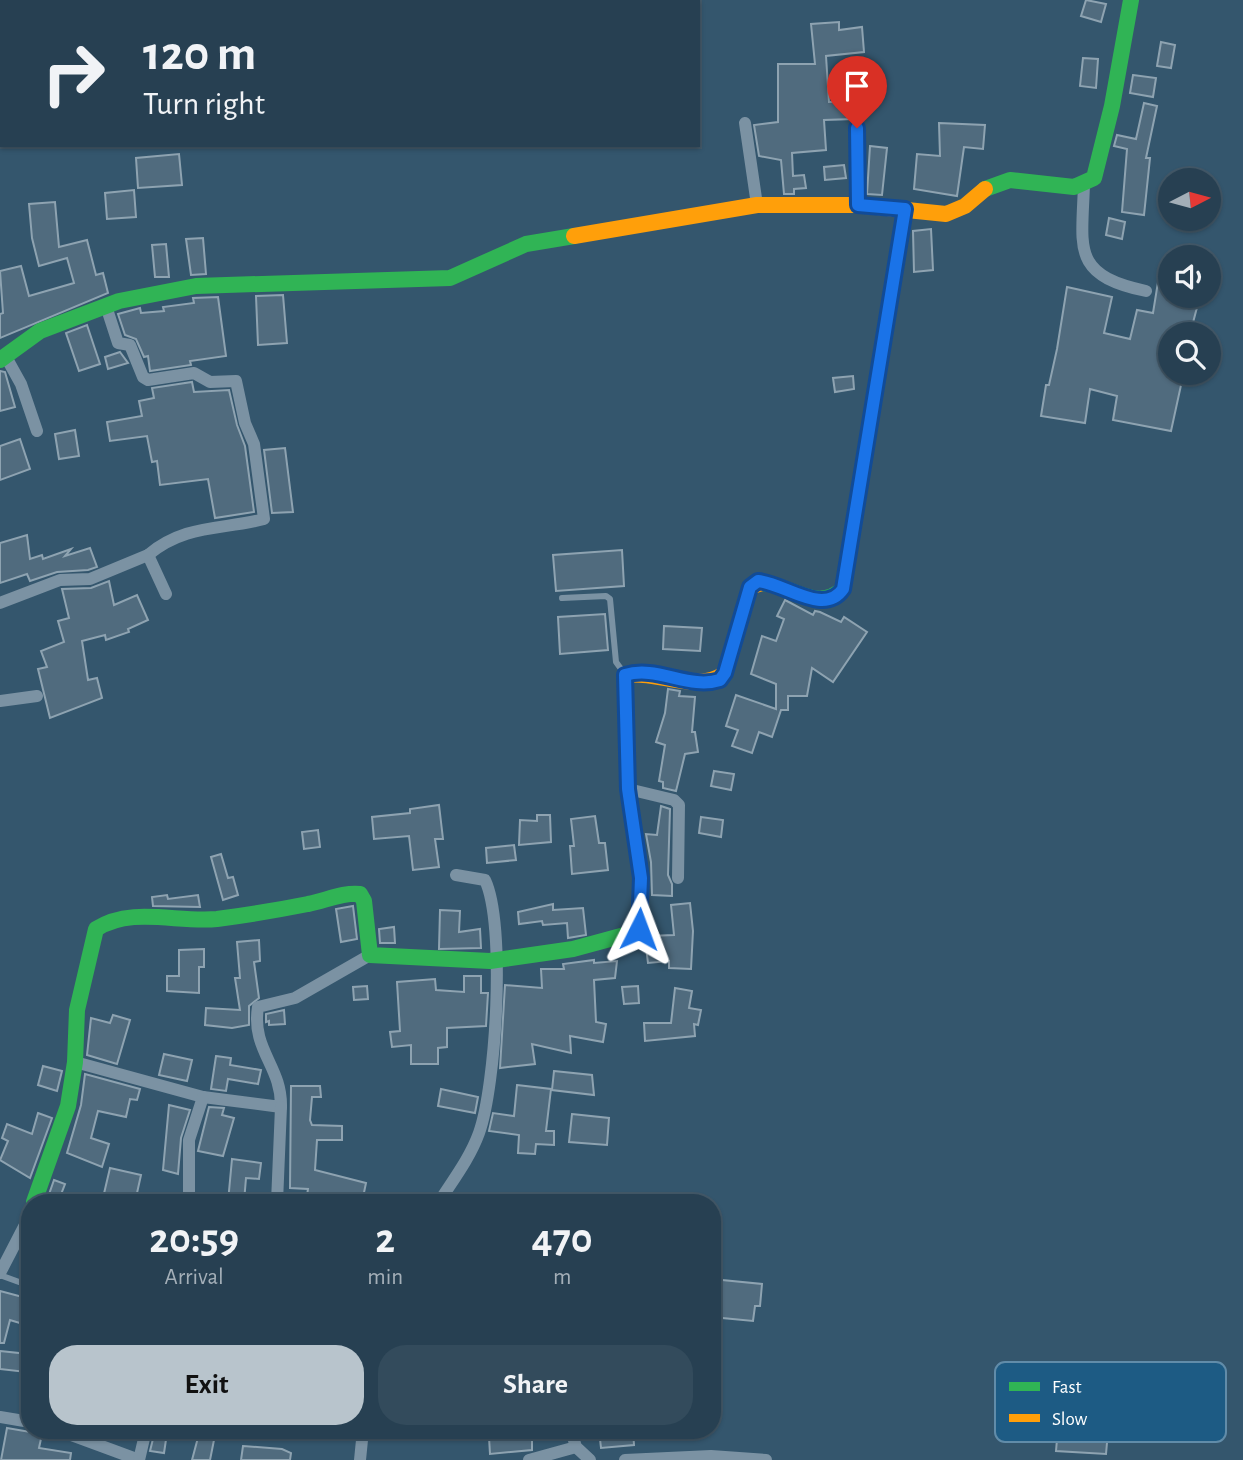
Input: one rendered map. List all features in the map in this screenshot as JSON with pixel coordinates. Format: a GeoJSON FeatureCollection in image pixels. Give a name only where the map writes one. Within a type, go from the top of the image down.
{"type":"FeatureCollection","features":[{"type":"Feature","properties":{"kind":"street"},"geometry":{"type":"LineString","coordinates":[[37,431],[21,384],[3,359],[40,331],[106,306],[196,286],[227,283],[450,278],[469,274],[493,257],[526,244],[757,205],[858,205],[946,214],[959,212],[993,184],[1010,180],[1074,187],[1084,184],[1094,178],[1112,106],[1131,0]]}},
{"type":"Feature","properties":{"kind":"street"},"geometry":{"type":"LineString","coordinates":[[745,123],[757,205]]}},
{"type":"Feature","properties":{"kind":"street"},"geometry":{"type":"LineString","coordinates":[[857,128],[858,205]]}},
{"type":"Feature","properties":{"kind":"street"},"geometry":{"type":"LineString","coordinates":[[1084,184],[1084,257],[1092,268],[1122,286],[1146,291]]}},
{"type":"Feature","properties":{"kind":"street"},"geometry":{"type":"LineString","coordinates":[[277,1194],[281,1107],[276,1073],[258,1043],[257,1013],[260,1004],[295,998],[370,955],[390,953],[421,959],[496,961],[611,941],[634,935],[639,929],[641,878],[628,789],[625,675],[643,671],[694,681],[720,680],[725,673],[750,587],[758,581],[768,582],[813,599],[837,598],[843,589],[905,209]]}},
{"type":"Feature","properties":{"kind":"street"},"geometry":{"type":"LineString","coordinates":[[0,603],[60,580],[90,579],[148,555],[159,546],[198,528],[264,519],[254,444],[245,423],[236,381],[210,382],[194,373],[149,380],[144,377],[130,345],[118,343],[106,306]]}},
{"type":"Feature","properties":{"kind":"street"},"geometry":{"type":"LineString","coordinates":[[148,555],[166,594]]}},
{"type":"Feature","properties":{"kind":"street"},"geometry":{"type":"LineString","coordinates":[[0,701],[37,696]]}},
{"type":"Feature","properties":{"kind":"street"},"geometry":{"type":"LineString","coordinates":[[628,789],[674,800],[679,805],[678,878]]}},
{"type":"Feature","properties":{"kind":"street"},"geometry":{"type":"LineString","coordinates":[[444,1194],[479,1134],[491,1087],[496,961],[491,893],[485,880],[456,875]]}},
{"type":"Feature","properties":{"kind":"street"},"geometry":{"type":"LineString","coordinates":[[37,1194],[68,1106],[75,1062],[78,1010],[96,929],[104,923],[127,917],[215,919],[310,904],[352,893],[360,894],[363,901],[370,955]]}},
{"type":"Feature","properties":{"kind":"street"},"geometry":{"type":"LineString","coordinates":[[75,1062],[203,1097],[281,1107]]}},
{"type":"Feature","properties":{"kind":"street"},"geometry":{"type":"LineString","coordinates":[[190,1194],[189,1140],[203,1097]]}},
{"type":"Feature","properties":{"kind":"street"},"geometry":{"type":"LineString","coordinates":[[0,1274],[21,1233]]}},
{"type":"Feature","properties":{"kind":"street"},"geometry":{"type":"LineString","coordinates":[[0,1417],[21,1420]]}},
{"type":"Feature","properties":{"kind":"street"},"geometry":{"type":"LineString","coordinates":[[82,1439],[139,1460],[144,1439]]}},
{"type":"Feature","properties":{"kind":"street"},"geometry":{"type":"LineString","coordinates":[[360,1460],[362,1439]]}},
{"type":"Feature","properties":{"kind":"street"},"geometry":{"type":"LineString","coordinates":[[574,1439],[576,1447],[590,1460]]}},
{"type":"Feature","properties":{"kind":"street"},"geometry":{"type":"LineString","coordinates":[[529,1460],[576,1447]]}},
{"type":"Feature","properties":{"kind":"street"},"geometry":{"type":"LineString","coordinates":[[625,1460],[711,1455],[766,1460]]}},
{"type":"Feature","properties":{"kind":"lane"},"geometry":{"type":"LineString","coordinates":[[562,598],[606,596],[610,599],[616,663],[625,675]]}},
{"type":"Feature","properties":{"kind":"lane"},"geometry":{"type":"LineString","coordinates":[[0,1274],[21,1282]]}},
{"type":"Feature","properties":{"kind":"building"},"geometry":{"type":"Polygon","coordinates":[[[1086,0],[1106,4],[1101,22],[1081,16],[1086,0]]]}},
{"type":"Feature","properties":{"kind":"building"},"geometry":{"type":"Polygon","coordinates":[[[839,22],[839,30],[862,27],[864,52],[826,56],[829,102],[853,101],[854,119],[824,120],[826,150],[792,153],[793,176],[804,175],[806,188],[794,189],[794,194],[784,194],[781,160],[759,156],[754,125],[778,122],[778,64],[815,64],[811,24],[839,22]]]}},
{"type":"Feature","properties":{"kind":"building"},"geometry":{"type":"Polygon","coordinates":[[[1161,42],[1175,45],[1171,68],[1157,66],[1161,42]]]}},
{"type":"Feature","properties":{"kind":"building"},"geometry":{"type":"Polygon","coordinates":[[[1083,58],[1098,59],[1096,88],[1080,86],[1083,58]]]}},
{"type":"Feature","properties":{"kind":"building"},"geometry":{"type":"Polygon","coordinates":[[[1133,75],[1156,78],[1153,97],[1130,93],[1133,75]]]}},
{"type":"Feature","properties":{"kind":"building"},"geometry":{"type":"Polygon","coordinates":[[[1144,103],[1157,106],[1146,158],[1150,158],[1144,215],[1122,212],[1127,149],[1114,146],[1117,135],[1136,139],[1144,103]]]}},
{"type":"Feature","properties":{"kind":"building"},"geometry":{"type":"Polygon","coordinates":[[[939,123],[985,125],[983,149],[964,147],[957,196],[914,189],[917,154],[940,156],[939,123]]]}},
{"type":"Feature","properties":{"kind":"building"},"geometry":{"type":"Polygon","coordinates":[[[870,146],[887,148],[882,195],[867,194],[870,146]]]}},
{"type":"Feature","properties":{"kind":"building"},"geometry":{"type":"Polygon","coordinates":[[[179,154],[182,185],[138,188],[136,158],[179,154]]]}},
{"type":"Feature","properties":{"kind":"building"},"geometry":{"type":"Polygon","coordinates":[[[844,165],[846,178],[825,180],[824,167],[844,165]]]}},
{"type":"Feature","properties":{"kind":"building"},"geometry":{"type":"Polygon","coordinates":[[[134,190],[136,217],[107,219],[105,193],[134,190]]]}},
{"type":"Feature","properties":{"kind":"building"},"geometry":{"type":"Polygon","coordinates":[[[55,202],[59,247],[87,240],[96,275],[103,273],[108,293],[0,338],[0,314],[3,313],[0,271],[21,266],[29,296],[74,283],[67,258],[39,266],[32,238],[29,204],[55,202]]]}},
{"type":"Feature","properties":{"kind":"building"},"geometry":{"type":"Polygon","coordinates":[[[1109,218],[1125,222],[1122,239],[1106,235],[1109,218]]]}},
{"type":"Feature","properties":{"kind":"building"},"geometry":{"type":"Polygon","coordinates":[[[931,229],[933,270],[914,272],[913,231],[931,229]]]}},
{"type":"Feature","properties":{"kind":"building"},"geometry":{"type":"Polygon","coordinates":[[[203,238],[206,274],[191,275],[186,239],[203,238]]]}},
{"type":"Feature","properties":{"kind":"building"},"geometry":{"type":"Polygon","coordinates":[[[166,244],[169,277],[155,277],[152,245],[166,244]]]}},
{"type":"Feature","properties":{"kind":"building"},"geometry":{"type":"Polygon","coordinates":[[[1158,282],[1158,308],[1197,308],[1193,322],[1158,322],[1158,385],[1181,385],[1171,431],[1113,420],[1117,396],[1090,389],[1085,423],[1041,416],[1046,385],[1049,385],[1057,349],[1067,287],[1112,297],[1104,333],[1130,339],[1137,310],[1153,313],[1158,282]]]}},
{"type":"Feature","properties":{"kind":"building"},"geometry":{"type":"Polygon","coordinates":[[[283,295],[287,343],[258,345],[256,296],[283,295]]]}},
{"type":"Feature","properties":{"kind":"building"},"geometry":{"type":"Polygon","coordinates":[[[218,297],[226,356],[190,361],[191,365],[150,371],[148,356],[144,357],[136,339],[125,335],[118,314],[140,308],[141,313],[164,311],[163,307],[194,303],[193,298],[218,297]]]}},
{"type":"Feature","properties":{"kind":"building"},"geometry":{"type":"Polygon","coordinates":[[[87,325],[100,364],[79,371],[66,333],[87,325]]]}},
{"type":"Feature","properties":{"kind":"building"},"geometry":{"type":"Polygon","coordinates":[[[120,352],[128,363],[108,369],[105,357],[120,352]]]}},
{"type":"Feature","properties":{"kind":"building"},"geometry":{"type":"Polygon","coordinates":[[[0,371],[5,372],[15,407],[0,411],[0,371]]]}},
{"type":"Feature","properties":{"kind":"building"},"geometry":{"type":"Polygon","coordinates":[[[853,376],[854,389],[835,392],[833,378],[853,376]]]}},
{"type":"Feature","properties":{"kind":"building"},"geometry":{"type":"Polygon","coordinates":[[[192,382],[194,392],[229,390],[245,446],[254,512],[215,518],[208,479],[160,485],[157,461],[152,462],[147,436],[110,441],[107,422],[142,416],[139,401],[154,398],[152,388],[192,382]]]}},
{"type":"Feature","properties":{"kind":"building"},"geometry":{"type":"Polygon","coordinates":[[[75,430],[79,456],[59,459],[55,434],[75,430]]]}},
{"type":"Feature","properties":{"kind":"building"},"geometry":{"type":"Polygon","coordinates":[[[20,439],[30,469],[0,480],[0,446],[20,439]]]}},
{"type":"Feature","properties":{"kind":"building"},"geometry":{"type":"Polygon","coordinates":[[[285,448],[293,512],[272,513],[264,450],[285,448]]]}},
{"type":"Feature","properties":{"kind":"building"},"geometry":{"type":"Polygon","coordinates":[[[27,535],[30,559],[42,555],[43,559],[71,549],[65,556],[90,548],[97,567],[57,572],[30,581],[27,574],[0,583],[0,543],[27,535]]]}},
{"type":"Feature","properties":{"kind":"building"},"geometry":{"type":"Polygon","coordinates":[[[622,550],[624,586],[556,591],[553,555],[622,550]]]}},
{"type":"Feature","properties":{"kind":"building"},"geometry":{"type":"Polygon","coordinates":[[[109,581],[114,605],[137,595],[148,620],[128,629],[129,632],[106,640],[105,635],[82,641],[88,680],[97,678],[102,698],[50,718],[38,669],[47,667],[41,651],[64,642],[58,621],[69,618],[62,589],[91,588],[109,581]]]}},
{"type":"Feature","properties":{"kind":"building"},"geometry":{"type":"Polygon","coordinates":[[[785,600],[813,615],[815,611],[820,612],[841,622],[844,617],[867,632],[833,682],[812,668],[807,696],[788,696],[788,710],[781,710],[772,737],[759,732],[752,753],[732,746],[738,730],[726,726],[736,695],[776,709],[776,684],[751,674],[762,636],[776,641],[784,619],[777,616],[785,600]]]}},
{"type":"Feature","properties":{"kind":"building"},"geometry":{"type":"Polygon","coordinates":[[[605,614],[608,650],[560,654],[558,617],[605,614]]]}},
{"type":"Feature","properties":{"kind":"building"},"geometry":{"type":"Polygon","coordinates":[[[664,626],[702,628],[700,651],[663,649],[664,626]]]}},
{"type":"Feature","properties":{"kind":"building"},"geometry":{"type":"Polygon","coordinates":[[[668,689],[680,691],[679,696],[695,697],[692,732],[695,732],[698,752],[685,754],[676,791],[663,788],[663,782],[659,781],[665,745],[656,742],[665,713],[668,689]]]}},
{"type":"Feature","properties":{"kind":"building"},"geometry":{"type":"Polygon","coordinates":[[[714,771],[734,774],[731,790],[711,786],[714,771]]]}},
{"type":"Feature","properties":{"kind":"building"},"geometry":{"type":"Polygon","coordinates":[[[439,805],[443,839],[435,839],[439,867],[413,870],[409,836],[374,839],[372,817],[410,813],[410,809],[439,805]]]}},
{"type":"Feature","properties":{"kind":"building"},"geometry":{"type":"Polygon","coordinates":[[[661,806],[670,809],[668,875],[672,884],[672,896],[652,895],[651,862],[646,834],[657,835],[661,806]]]}},
{"type":"Feature","properties":{"kind":"building"},"geometry":{"type":"Polygon","coordinates":[[[537,815],[550,815],[551,842],[519,845],[520,820],[537,821],[537,815]]]}},
{"type":"Feature","properties":{"kind":"building"},"geometry":{"type":"Polygon","coordinates":[[[595,816],[599,843],[605,843],[608,870],[572,874],[570,846],[574,846],[571,819],[595,816]]]}},
{"type":"Feature","properties":{"kind":"building"},"geometry":{"type":"Polygon","coordinates":[[[701,817],[723,820],[721,837],[699,833],[701,817]]]}},
{"type":"Feature","properties":{"kind":"building"},"geometry":{"type":"Polygon","coordinates":[[[318,830],[320,847],[304,849],[302,832],[318,830]]]}},
{"type":"Feature","properties":{"kind":"building"},"geometry":{"type":"Polygon","coordinates":[[[514,845],[516,860],[487,863],[486,848],[514,845]]]}},
{"type":"Feature","properties":{"kind":"building"},"geometry":{"type":"Polygon","coordinates":[[[221,854],[228,878],[233,877],[238,895],[223,900],[211,857],[221,854]]]}},
{"type":"Feature","properties":{"kind":"building"},"geometry":{"type":"Polygon","coordinates":[[[167,895],[168,899],[198,895],[200,907],[153,906],[152,897],[167,895]]]}},
{"type":"Feature","properties":{"kind":"building"},"geometry":{"type":"Polygon","coordinates":[[[690,903],[693,931],[691,969],[669,968],[669,961],[648,963],[645,939],[648,936],[674,935],[671,905],[690,903]]]}},
{"type":"Feature","properties":{"kind":"building"},"geometry":{"type":"Polygon","coordinates":[[[553,904],[553,910],[583,908],[586,935],[568,938],[567,923],[543,925],[542,921],[519,924],[518,912],[553,904]]]}},
{"type":"Feature","properties":{"kind":"building"},"geometry":{"type":"Polygon","coordinates":[[[353,906],[357,939],[341,942],[336,909],[353,906]]]}},
{"type":"Feature","properties":{"kind":"building"},"geometry":{"type":"Polygon","coordinates":[[[440,910],[460,911],[459,932],[480,929],[481,948],[439,949],[440,910]]]}},
{"type":"Feature","properties":{"kind":"building"},"geometry":{"type":"Polygon","coordinates":[[[394,927],[395,943],[380,943],[379,929],[394,927]]]}},
{"type":"Feature","properties":{"kind":"building"},"geometry":{"type":"Polygon","coordinates":[[[259,940],[260,961],[254,962],[259,998],[249,1006],[249,1025],[232,1028],[205,1025],[206,1008],[240,1010],[235,978],[240,978],[237,942],[259,940]]]}},
{"type":"Feature","properties":{"kind":"building"},"geometry":{"type":"Polygon","coordinates":[[[204,949],[204,967],[199,967],[199,993],[167,991],[167,976],[179,976],[179,950],[204,949]]]}},
{"type":"Feature","properties":{"kind":"building"},"geometry":{"type":"Polygon","coordinates":[[[594,960],[594,963],[617,961],[615,978],[594,980],[596,1022],[606,1024],[603,1042],[570,1036],[571,1053],[532,1044],[535,1064],[500,1068],[505,985],[542,988],[541,969],[564,969],[563,964],[594,960]]]}},
{"type":"Feature","properties":{"kind":"building"},"geometry":{"type":"Polygon","coordinates":[[[464,976],[481,976],[481,993],[488,993],[486,1026],[447,1028],[447,1047],[438,1048],[438,1064],[411,1064],[411,1045],[392,1047],[390,1032],[400,1031],[397,982],[435,979],[436,990],[464,992],[464,976]]]}},
{"type":"Feature","properties":{"kind":"building"},"geometry":{"type":"Polygon","coordinates":[[[367,986],[368,999],[354,1000],[353,987],[367,986]]]}},
{"type":"Feature","properties":{"kind":"building"},"geometry":{"type":"Polygon","coordinates":[[[638,986],[639,1003],[624,1004],[622,987],[638,986]]]}},
{"type":"Feature","properties":{"kind":"building"},"geometry":{"type":"Polygon","coordinates":[[[675,988],[692,991],[689,1008],[701,1010],[698,1025],[694,1024],[695,1036],[645,1041],[644,1023],[671,1023],[675,988]]]}},
{"type":"Feature","properties":{"kind":"building"},"geometry":{"type":"Polygon","coordinates":[[[284,1010],[285,1024],[269,1025],[269,1021],[266,1022],[266,1014],[284,1010]]]}},
{"type":"Feature","properties":{"kind":"building"},"geometry":{"type":"Polygon","coordinates":[[[113,1015],[130,1020],[117,1064],[87,1055],[91,1018],[110,1023],[113,1015]]]}},
{"type":"Feature","properties":{"kind":"building"},"geometry":{"type":"Polygon","coordinates":[[[164,1054],[192,1060],[187,1081],[159,1075],[164,1054]]]}},
{"type":"Feature","properties":{"kind":"building"},"geometry":{"type":"Polygon","coordinates":[[[216,1056],[231,1058],[230,1065],[261,1070],[258,1084],[228,1079],[226,1091],[211,1089],[216,1056]]]}},
{"type":"Feature","properties":{"kind":"building"},"geometry":{"type":"Polygon","coordinates":[[[43,1066],[62,1071],[57,1091],[38,1085],[43,1066]]]}},
{"type":"Feature","properties":{"kind":"building"},"geometry":{"type":"Polygon","coordinates":[[[554,1071],[592,1075],[594,1095],[552,1090],[554,1071]]]}},
{"type":"Feature","properties":{"kind":"building"},"geometry":{"type":"Polygon","coordinates":[[[85,1074],[140,1089],[137,1100],[130,1099],[126,1117],[98,1111],[91,1138],[109,1144],[102,1167],[67,1153],[81,1105],[85,1074]]]}},
{"type":"Feature","properties":{"kind":"building"},"geometry":{"type":"Polygon","coordinates":[[[517,1085],[551,1089],[546,1131],[554,1131],[554,1145],[536,1144],[535,1154],[518,1153],[519,1135],[489,1131],[493,1113],[514,1116],[517,1085]]]}},
{"type":"Feature","properties":{"kind":"building"},"geometry":{"type":"Polygon","coordinates":[[[291,1086],[320,1086],[321,1097],[312,1097],[312,1125],[342,1126],[342,1140],[317,1140],[315,1170],[366,1183],[364,1194],[307,1194],[308,1189],[290,1188],[291,1086]]]}},
{"type":"Feature","properties":{"kind":"building"},"geometry":{"type":"Polygon","coordinates":[[[441,1089],[478,1097],[475,1113],[438,1106],[441,1089]]]}},
{"type":"Feature","properties":{"kind":"building"},"geometry":{"type":"Polygon","coordinates":[[[169,1105],[190,1110],[181,1138],[178,1174],[163,1170],[169,1105]]]}},
{"type":"Feature","properties":{"kind":"building"},"geometry":{"type":"Polygon","coordinates":[[[209,1107],[224,1108],[222,1115],[234,1118],[223,1156],[198,1151],[209,1107]]]}},
{"type":"Feature","properties":{"kind":"building"},"geometry":{"type":"Polygon","coordinates":[[[38,1113],[52,1118],[30,1178],[0,1160],[8,1141],[2,1138],[7,1124],[32,1134],[38,1113]]]}},
{"type":"Feature","properties":{"kind":"building"},"geometry":{"type":"Polygon","coordinates":[[[572,1114],[609,1118],[607,1145],[569,1142],[572,1114]]]}},
{"type":"Feature","properties":{"kind":"building"},"geometry":{"type":"Polygon","coordinates":[[[232,1159],[261,1163],[259,1179],[246,1178],[245,1194],[229,1194],[232,1159]]]}},
{"type":"Feature","properties":{"kind":"building"},"geometry":{"type":"Polygon","coordinates":[[[110,1168],[141,1175],[137,1194],[104,1194],[110,1168]]]}},
{"type":"Feature","properties":{"kind":"building"},"geometry":{"type":"Polygon","coordinates":[[[54,1180],[65,1184],[61,1194],[49,1194],[54,1180]]]}},
{"type":"Feature","properties":{"kind":"building"},"geometry":{"type":"Polygon","coordinates":[[[721,1280],[762,1284],[760,1306],[755,1306],[753,1321],[721,1318],[721,1280]]]}},
{"type":"Feature","properties":{"kind":"building"},"geometry":{"type":"Polygon","coordinates":[[[0,1291],[21,1297],[21,1323],[10,1320],[4,1343],[0,1343],[0,1291]]]}},
{"type":"Feature","properties":{"kind":"building"},"geometry":{"type":"Polygon","coordinates":[[[0,1351],[21,1353],[21,1371],[0,1369],[0,1351]]]}},
{"type":"Feature","properties":{"kind":"building"},"geometry":{"type":"Polygon","coordinates":[[[7,1428],[21,1430],[21,1439],[41,1439],[39,1448],[71,1453],[70,1460],[1,1460],[7,1428]]]}},
{"type":"Feature","properties":{"kind":"building"},"geometry":{"type":"Polygon","coordinates":[[[153,1439],[166,1439],[164,1453],[150,1451],[153,1439]]]}},
{"type":"Feature","properties":{"kind":"building"},"geometry":{"type":"Polygon","coordinates":[[[198,1439],[214,1439],[210,1460],[192,1460],[198,1439]]]}},
{"type":"Feature","properties":{"kind":"building"},"geometry":{"type":"Polygon","coordinates":[[[489,1439],[532,1439],[532,1450],[490,1454],[489,1439]]]}},
{"type":"Feature","properties":{"kind":"building"},"geometry":{"type":"Polygon","coordinates":[[[600,1439],[634,1439],[634,1445],[601,1448],[600,1439]]]}},
{"type":"Feature","properties":{"kind":"building"},"geometry":{"type":"Polygon","coordinates":[[[1057,1442],[1107,1442],[1106,1454],[1056,1451],[1057,1442]]]}},
{"type":"Feature","properties":{"kind":"building"},"geometry":{"type":"Polygon","coordinates":[[[243,1446],[282,1449],[291,1453],[290,1460],[241,1460],[243,1446]]]}},
{"type":"Feature","properties":{"kind":"traffic: fast"},"geometry":{"type":"LineString","coordinates":[[985,189],[1010,180],[1074,187],[1094,178],[1112,106],[1131,0]]}},
{"type":"Feature","properties":{"kind":"traffic: fast"},"geometry":{"type":"LineString","coordinates":[[762,583],[814,598],[833,596],[843,589],[905,209]]}},
{"type":"Feature","properties":{"kind":"traffic: fast"},"geometry":{"type":"LineString","coordinates":[[0,360],[40,331],[119,301],[196,286],[450,278],[526,244],[574,236]]}},
{"type":"Feature","properties":{"kind":"traffic: fast"},"geometry":{"type":"LineString","coordinates":[[37,1194],[68,1106],[75,1062],[77,1010],[96,929],[110,922],[140,917],[217,919],[314,903],[341,895],[360,894],[364,901],[370,955],[490,961],[573,949],[632,933]]}},
{"type":"Feature","properties":{"kind":"traffic: slow"},"geometry":{"type":"LineString","coordinates":[[574,236],[757,205],[858,205],[946,214],[965,206],[985,189]]}},
{"type":"Feature","properties":{"kind":"traffic: slow"},"geometry":{"type":"LineString","coordinates":[[632,933],[639,929],[641,878],[628,789],[625,675],[637,674],[690,682],[715,679],[725,673],[750,587],[762,583]]}},
{"type":"Feature","properties":{"kind":"route"},"geometry":{"type":"LineString","coordinates":[[639,929],[641,878],[628,789],[625,675],[643,671],[711,683],[720,680],[725,673],[750,587],[758,581],[768,582],[813,599],[837,598],[843,589],[905,209],[858,205],[857,128]]}}]}
